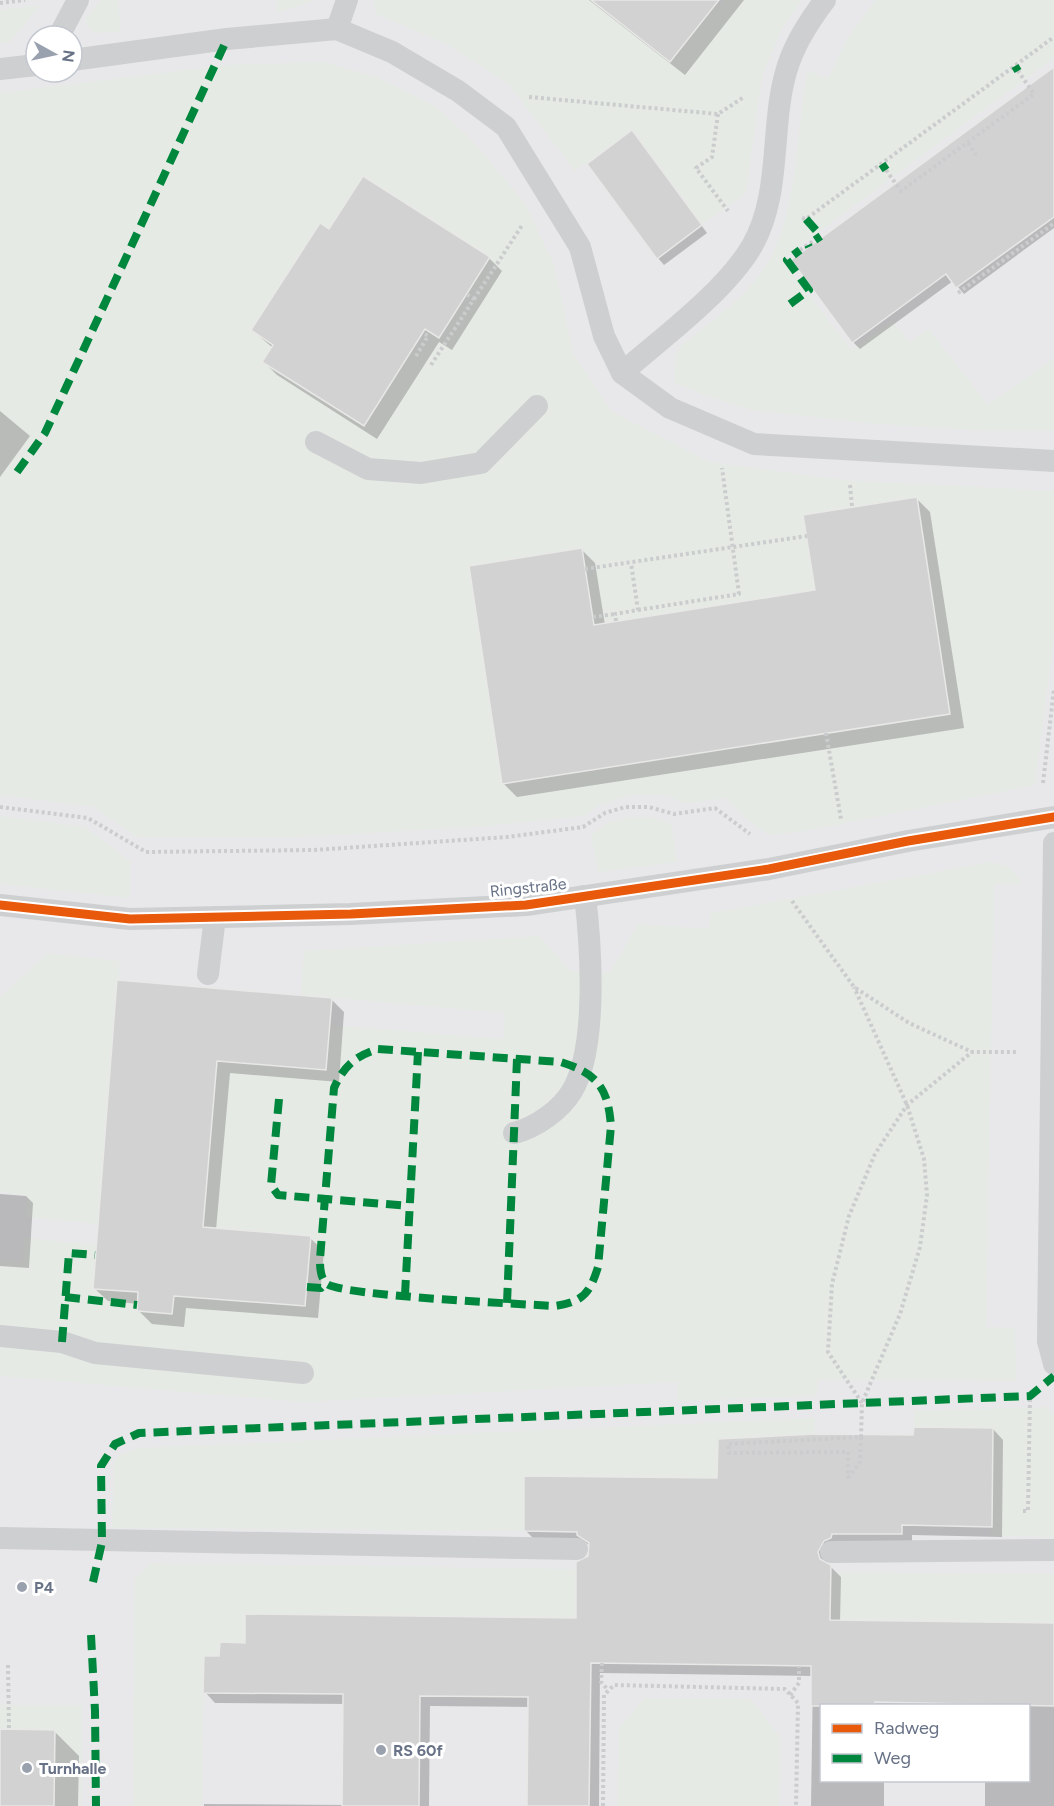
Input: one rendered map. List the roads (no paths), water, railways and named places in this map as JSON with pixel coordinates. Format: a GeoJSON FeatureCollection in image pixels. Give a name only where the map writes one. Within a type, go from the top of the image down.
{"type":"FeatureCollection","features":[{"type":"Feature","properties":{"kind":"lane"},"geometry":{"type":"LineString","coordinates":[[65,24],[78,0]]}},
{"type":"Feature","properties":{"kind":"lane"},"geometry":{"type":"LineString","coordinates":[[337,29],[347,0]]}},
{"type":"Feature","properties":{"kind":"lane"},"geometry":{"type":"LineString","coordinates":[[622,373],[722,284],[753,245],[767,208],[786,72],[808,23],[825,0]]}},
{"type":"Feature","properties":{"kind":"lane"},"geometry":{"type":"LineString","coordinates":[[84,58],[227,39],[337,29],[392,52],[449,85],[506,127],[580,247],[604,336],[622,373],[670,408],[754,444],[1054,461]]}},
{"type":"Feature","properties":{"kind":"lane"},"geometry":{"type":"LineString","coordinates":[[0,69],[24,66]]}},
{"type":"Feature","properties":{"kind":"lane"},"geometry":{"type":"LineString","coordinates":[[316,442],[368,470],[421,473],[481,463],[537,406]]}},
{"type":"Feature","properties":{"kind":"lane","name":"Ringstraße"},"geometry":{"type":"LineString","coordinates":[[0,905],[130,919],[351,914],[526,905],[770,869],[908,841],[1054,817]]}},
{"type":"Feature","properties":{"kind":"lane"},"geometry":{"type":"LineString","coordinates":[[1054,843],[1048,1341],[1054,1364]]}},
{"type":"Feature","properties":{"kind":"lane"},"geometry":{"type":"LineString","coordinates":[[514,1133],[528,1129],[552,1112],[572,1092],[582,1068],[588,1020],[590,972],[585,896]]}},
{"type":"Feature","properties":{"kind":"lane"},"geometry":{"type":"LineString","coordinates":[[208,974],[215,917]]}},
{"type":"Feature","properties":{"kind":"lane"},"geometry":{"type":"LineString","coordinates":[[0,1336],[62,1342],[95,1353],[303,1373]]}},
{"type":"Feature","properties":{"kind":"lane"},"geometry":{"type":"LineString","coordinates":[[0,1538],[577,1549]]}},
{"type":"Feature","properties":{"kind":"lane"},"geometry":{"type":"LineString","coordinates":[[831,1551],[1054,1550]]}},
{"type":"Feature","properties":{"kind":"place","name":"P4"},"geometry":{"type":"Point","coordinates":[22,1587]}},
{"type":"Feature","properties":{"kind":"place","name":"RS 60f"},"geometry":{"type":"Point","coordinates":[381,1750]}},
{"type":"Feature","properties":{"kind":"place","name":"Turnhalle"},"geometry":{"type":"Point","coordinates":[27,1768]}}]}
